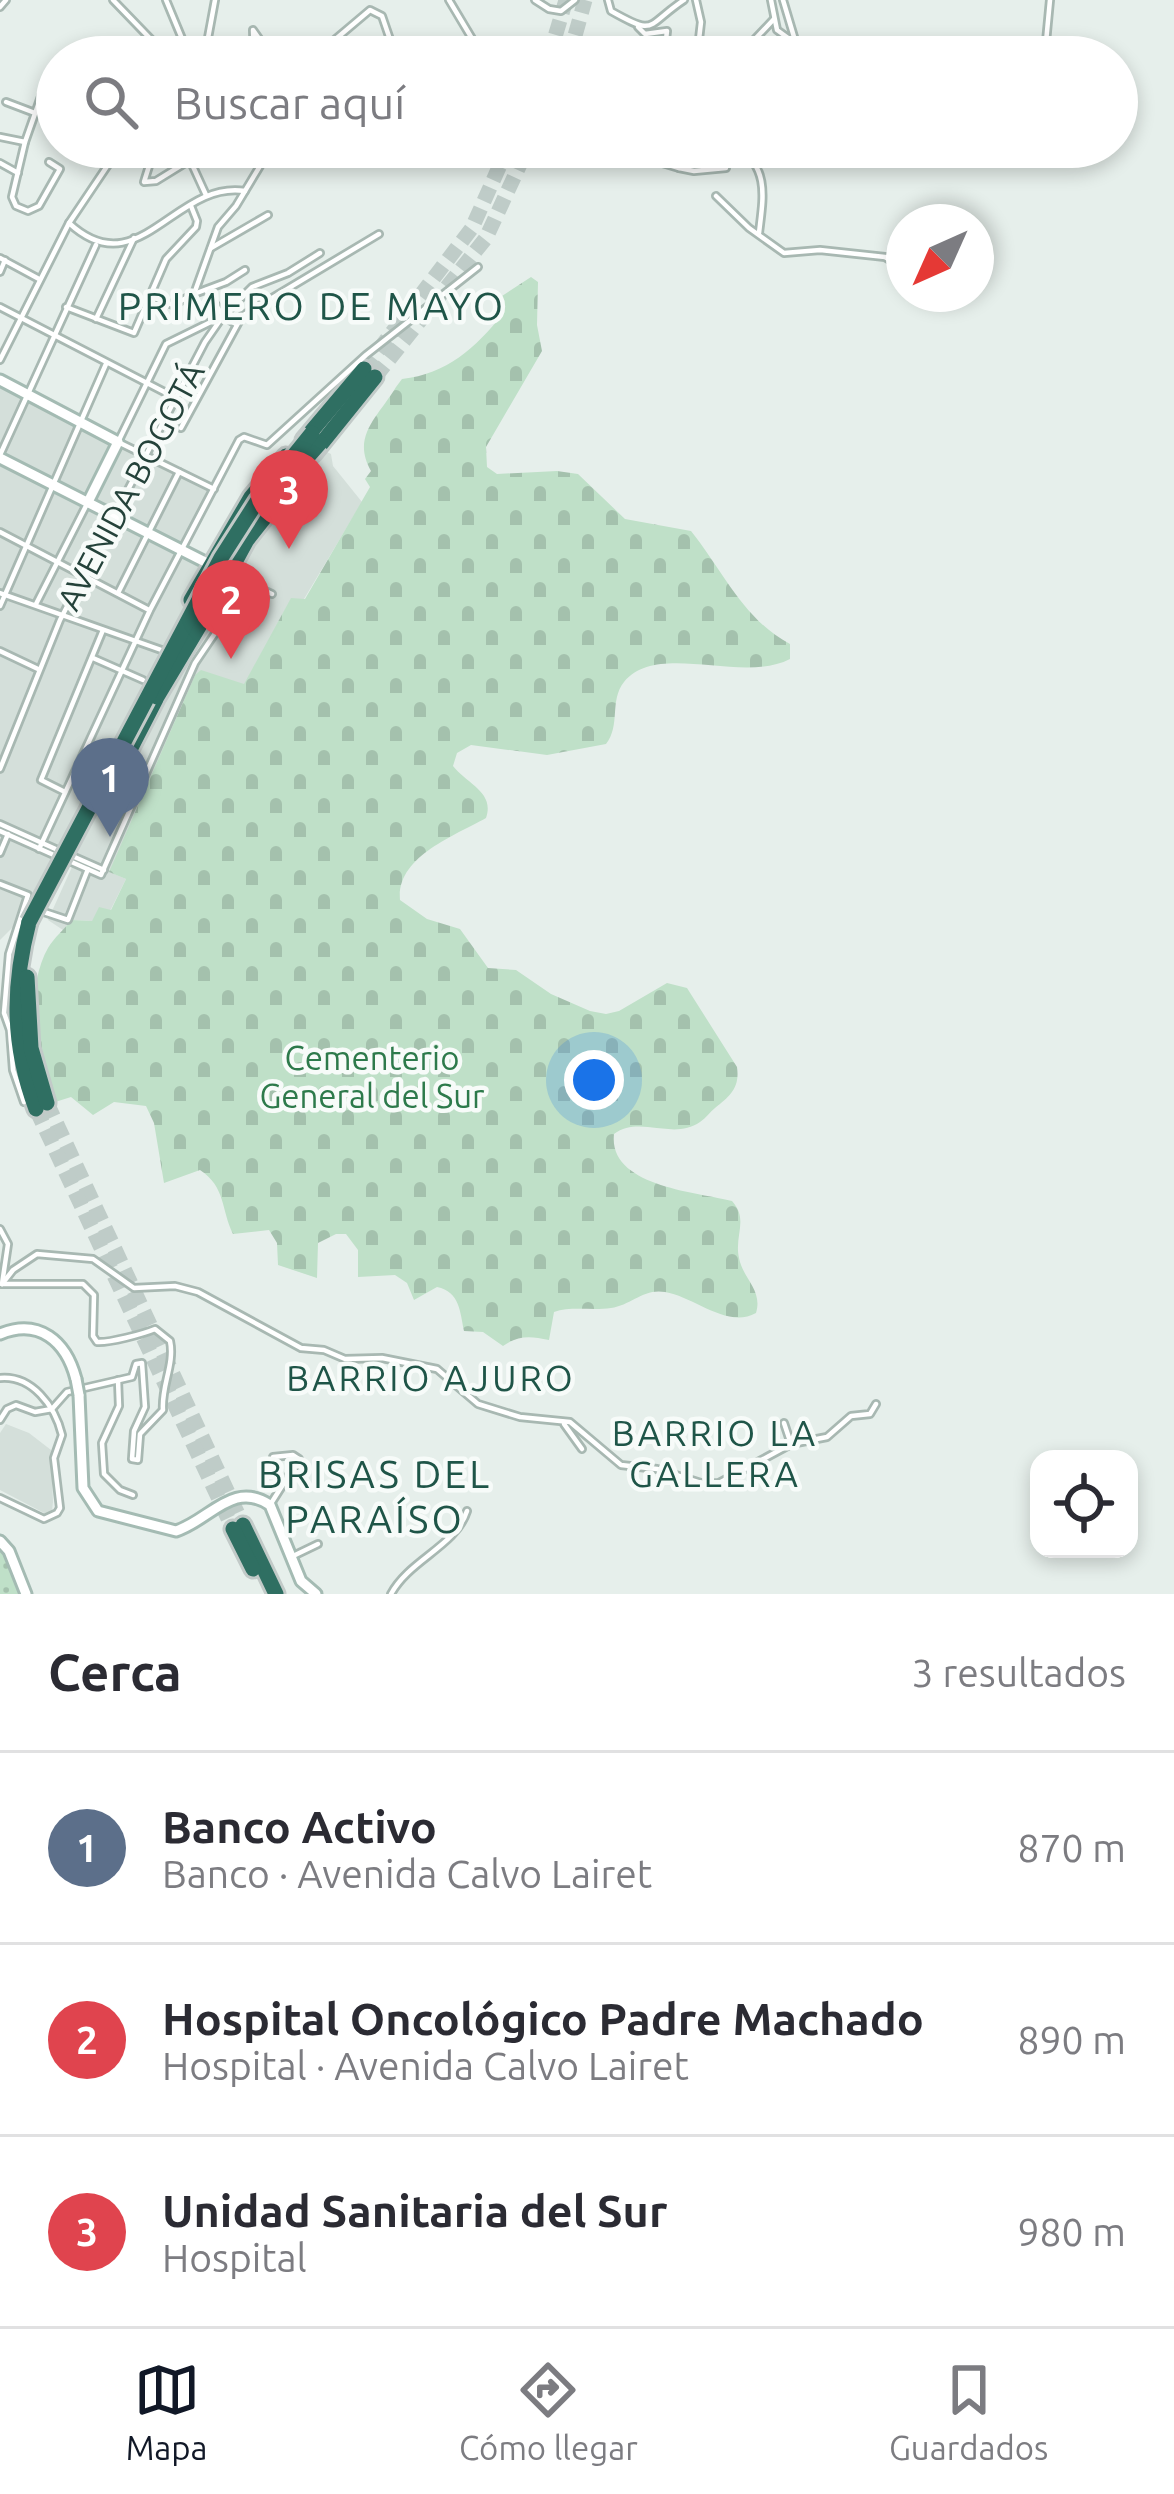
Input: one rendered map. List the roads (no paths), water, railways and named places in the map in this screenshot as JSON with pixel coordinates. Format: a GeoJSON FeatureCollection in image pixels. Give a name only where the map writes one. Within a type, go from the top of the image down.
{"type":"FeatureCollection","features":[{"type":"Feature","properties":{"kind":"highway"},"geometry":{"type":"LineString","coordinates":[[150,679],[235,534],[369,373]]}},
{"type":"Feature","properties":{"kind":"highway"},"geometry":{"type":"LineString","coordinates":[[36,1105],[26,1009],[34,922],[208,564],[276,466],[316,438]]}},
{"type":"Feature","properties":{"kind":"highway"},"geometry":{"type":"LineString","coordinates":[[156,700],[227,573],[260,521],[303,470],[316,438]]}},
{"type":"Feature","properties":{"kind":"highway"},"geometry":{"type":"LineString","coordinates":[[34,922],[238,545],[316,438]]}},
{"type":"Feature","properties":{"kind":"highway"},"geometry":{"type":"LineString","coordinates":[[266,1594],[237,1527],[276,1594]]}},
{"type":"Feature","properties":{"kind":"street"},"geometry":{"type":"LineString","coordinates":[[0,8],[6,0]]}},
{"type":"Feature","properties":{"kind":"street"},"geometry":{"type":"LineString","coordinates":[[113,0],[148,36]]}},
{"type":"Feature","properties":{"kind":"street"},"geometry":{"type":"LineString","coordinates":[[166,0],[181,36]]}},
{"type":"Feature","properties":{"kind":"street"},"geometry":{"type":"LineString","coordinates":[[208,36],[214,0]]}},
{"type":"Feature","properties":{"kind":"street"},"geometry":{"type":"LineString","coordinates":[[449,0],[470,36]]}},
{"type":"Feature","properties":{"kind":"street"},"geometry":{"type":"LineString","coordinates":[[535,0],[561,11],[575,0]]}},
{"type":"Feature","properties":{"kind":"street"},"geometry":{"type":"LineString","coordinates":[[608,0],[611,11],[645,34],[667,31],[666,36]]}},
{"type":"Feature","properties":{"kind":"street"},"geometry":{"type":"LineString","coordinates":[[638,28],[649,27],[684,0]]}},
{"type":"Feature","properties":{"kind":"street"},"geometry":{"type":"LineString","coordinates":[[696,0],[700,36]]}},
{"type":"Feature","properties":{"kind":"street"},"geometry":{"type":"LineString","coordinates":[[770,0],[782,36]]}},
{"type":"Feature","properties":{"kind":"street"},"geometry":{"type":"LineString","coordinates":[[783,0],[793,36]]}},
{"type":"Feature","properties":{"kind":"street"},"geometry":{"type":"LineString","coordinates":[[1047,36],[1050,0]]}},
{"type":"Feature","properties":{"kind":"street"},"geometry":{"type":"LineString","coordinates":[[340,36],[374,10],[382,16],[389,36]]}},
{"type":"Feature","properties":{"kind":"street"},"geometry":{"type":"LineString","coordinates":[[758,36],[774,19]]}},
{"type":"Feature","properties":{"kind":"street"},"geometry":{"type":"LineString","coordinates":[[6,102],[35,113],[13,202],[35,210],[58,168]]}},
{"type":"Feature","properties":{"kind":"street"},"geometry":{"type":"LineString","coordinates":[[0,137],[25,142]]}},
{"type":"Feature","properties":{"kind":"street"},"geometry":{"type":"LineString","coordinates":[[0,164],[18,173]]}},
{"type":"Feature","properties":{"kind":"street"},"geometry":{"type":"LineString","coordinates":[[0,360],[69,223],[106,168]]}},
{"type":"Feature","properties":{"kind":"street"},"geometry":{"type":"LineString","coordinates":[[147,168],[146,184],[175,168]]}},
{"type":"Feature","properties":{"kind":"street"},"geometry":{"type":"LineString","coordinates":[[194,168],[206,195]]}},
{"type":"Feature","properties":{"kind":"street"},"geometry":{"type":"LineString","coordinates":[[194,294],[218,227],[259,168]]}},
{"type":"Feature","properties":{"kind":"street"},"geometry":{"type":"LineString","coordinates":[[680,168],[726,168]]}},
{"type":"Feature","properties":{"kind":"street"},"geometry":{"type":"LineString","coordinates":[[758,168],[763,178],[759,233]]}},
{"type":"Feature","properties":{"kind":"street"},"geometry":{"type":"LineString","coordinates":[[69,223],[97,244],[114,245],[206,195],[245,191]]}},
{"type":"Feature","properties":{"kind":"street"},"geometry":{"type":"LineString","coordinates":[[716,196],[784,253],[820,250],[886,258]]}},
{"type":"Feature","properties":{"kind":"street"},"geometry":{"type":"LineString","coordinates":[[66,308],[134,333],[166,259],[196,227],[191,206]]}},
{"type":"Feature","properties":{"kind":"street"},"geometry":{"type":"LineString","coordinates":[[211,248],[268,215]]}},
{"type":"Feature","properties":{"kind":"street"},"geometry":{"type":"LineString","coordinates":[[181,428],[236,324],[268,298],[379,234]]}},
{"type":"Feature","properties":{"kind":"street"},"geometry":{"type":"LineString","coordinates":[[96,319],[134,238]]}},
{"type":"Feature","properties":{"kind":"street"},"geometry":{"type":"LineString","coordinates":[[97,244],[0,457],[272,594]]}},
{"type":"Feature","properties":{"kind":"street","name":"AVENIDA BOGOTÁ"},"geometry":{"type":"LineString","coordinates":[[0,769],[63,616],[223,316],[259,282],[288,273],[320,253]]}},
{"type":"Feature","properties":{"kind":"street"},"geometry":{"type":"LineString","coordinates":[[0,272],[3,259],[39,279]]}},
{"type":"Feature","properties":{"kind":"street"},"geometry":{"type":"LineString","coordinates":[[40,846],[150,610],[239,440],[244,437],[267,445],[366,355],[478,267]]}},
{"type":"Feature","properties":{"kind":"street"},"geometry":{"type":"LineString","coordinates":[[152,297],[173,305],[245,270]]}},
{"type":"Feature","properties":{"kind":"street"},"geometry":{"type":"LineString","coordinates":[[206,290],[223,316],[236,324]]}},
{"type":"Feature","properties":{"kind":"street"},"geometry":{"type":"LineString","coordinates":[[0,307],[177,399]]}},
{"type":"Feature","properties":{"kind":"street"},"geometry":{"type":"LineString","coordinates":[[35,606],[170,341],[223,316]]}},
{"type":"Feature","properties":{"kind":"street"},"geometry":{"type":"LineString","coordinates":[[0,606],[106,364]]}},
{"type":"Feature","properties":{"kind":"street"},"geometry":{"type":"LineString","coordinates":[[0,380],[214,489]]}},
{"type":"Feature","properties":{"kind":"street"},"geometry":{"type":"LineString","coordinates":[[118,593],[179,472]]}},
{"type":"Feature","properties":{"kind":"street"},"geometry":{"type":"LineString","coordinates":[[0,532],[150,610]]}},
{"type":"Feature","properties":{"kind":"street"},"geometry":{"type":"LineString","coordinates":[[102,873],[195,663],[249,583]]}},
{"type":"Feature","properties":{"kind":"street"},"geometry":{"type":"LineString","coordinates":[[2,593],[195,663]]}},
{"type":"Feature","properties":{"kind":"street"},"geometry":{"type":"LineString","coordinates":[[65,792],[41,780],[104,630]]}},
{"type":"Feature","properties":{"kind":"street"},"geometry":{"type":"LineString","coordinates":[[0,651],[40,670]]}},
{"type":"Feature","properties":{"kind":"street"},"geometry":{"type":"LineString","coordinates":[[92,657],[150,679]]}},
{"type":"Feature","properties":{"kind":"street"},"geometry":{"type":"LineString","coordinates":[[3,830],[102,873]]}},
{"type":"Feature","properties":{"kind":"street"},"geometry":{"type":"LineString","coordinates":[[3,830],[102,873]]}},
{"type":"Feature","properties":{"kind":"street"},"geometry":{"type":"LineString","coordinates":[[0,853],[3,830]]}},
{"type":"Feature","properties":{"kind":"street"},"geometry":{"type":"LineString","coordinates":[[25,904],[65,922],[88,869]]}},
{"type":"Feature","properties":{"kind":"street"},"geometry":{"type":"LineString","coordinates":[[0,884],[28,895],[9,954],[4,1013],[13,1070],[36,1105]]}},
{"type":"Feature","properties":{"kind":"street"},"geometry":{"type":"LineString","coordinates":[[0,1229],[8,1244],[2,1284]]}},
{"type":"Feature","properties":{"kind":"street"},"geometry":{"type":"LineString","coordinates":[[2,1284],[37,1254],[93,1259],[134,1288],[175,1286],[198,1292],[299,1348],[324,1350],[345,1359],[382,1358],[434,1368],[478,1404],[573,1424],[622,1465],[657,1469],[704,1484],[719,1483],[790,1444],[826,1437],[851,1416],[866,1416],[876,1404]]}},
{"type":"Feature","properties":{"kind":"street"},"geometry":{"type":"LineString","coordinates":[[0,1420],[16,1405],[34,1412],[54,1406],[67,1392],[135,1376],[136,1364],[144,1366],[146,1407],[130,1449],[132,1459],[138,1460],[140,1434],[163,1410],[162,1390],[172,1352],[170,1341],[155,1329],[97,1342],[93,1336],[94,1295],[83,1284],[2,1284]]}},
{"type":"Feature","properties":{"kind":"street"},"geometry":{"type":"LineString","coordinates":[[0,1334],[29,1328],[48,1334],[65,1351],[79,1395],[83,1489],[93,1506],[104,1514],[176,1531],[233,1496],[250,1496],[270,1505],[301,1581],[316,1594]]}},
{"type":"Feature","properties":{"kind":"street"},"geometry":{"type":"LineString","coordinates":[[0,1378],[28,1383],[54,1406],[62,1435],[55,1458],[57,1513],[44,1519],[0,1498]]}},
{"type":"Feature","properties":{"kind":"street"},"geometry":{"type":"LineString","coordinates":[[115,1380],[119,1406],[102,1443],[104,1474],[133,1495]]}},
{"type":"Feature","properties":{"kind":"street"},"geometry":{"type":"LineString","coordinates":[[548,1419],[566,1424],[582,1449]]}},
{"type":"Feature","properties":{"kind":"street"},"geometry":{"type":"LineString","coordinates":[[784,1423],[790,1444]]}},
{"type":"Feature","properties":{"kind":"street"},"geometry":{"type":"LineString","coordinates":[[270,1505],[299,1459],[273,1456]]}},
{"type":"Feature","properties":{"kind":"street"},"geometry":{"type":"LineString","coordinates":[[391,1594],[421,1558],[458,1532],[467,1511]]}},
{"type":"Feature","properties":{"kind":"street"},"geometry":{"type":"LineString","coordinates":[[0,1541],[26,1594]]}},
{"type":"Feature","properties":{"kind":"street"},"geometry":{"type":"LineString","coordinates":[[290,1557],[319,1544]]}},
{"type":"Feature","properties":{"kind":"tunnel"},"geometry":{"type":"LineString","coordinates":[[555,36],[566,0]]}},
{"type":"Feature","properties":{"kind":"tunnel"},"geometry":{"type":"LineString","coordinates":[[575,36],[585,0]]}},
{"type":"Feature","properties":{"kind":"tunnel"},"geometry":{"type":"LineString","coordinates":[[364,369],[472,228],[499,168]]}},
{"type":"Feature","properties":{"kind":"tunnel"},"geometry":{"type":"LineString","coordinates":[[375,377],[486,238],[518,168]]}},
{"type":"Feature","properties":{"kind":"tunnel"},"geometry":{"type":"LineString","coordinates":[[47,1103],[243,1525]]}},
{"type":"Feature","properties":{"kind":"tunnel"},"geometry":{"type":"LineString","coordinates":[[36,1109],[233,1529]]}},
{"type":"Feature","properties":{"kind":"place","name":"Unidad Sanitaria del Sur"},"geometry":{"type":"Point","coordinates":[289,549]}},
{"type":"Feature","properties":{"kind":"place","name":"Hospital Oncológico Padre Machado"},"geometry":{"type":"Point","coordinates":[231,659]}},
{"type":"Feature","properties":{"kind":"place","name":"Banco Activo"},"geometry":{"type":"Point","coordinates":[110,837]}},
{"type":"Feature","properties":{"kind":"district","name":"PRIMERO DE MAYO"},"geometry":{"type":"Point","coordinates":[312,305]}},
{"type":"Feature","properties":{"kind":"district","name":"BARRIO AJURO"},"geometry":{"type":"Point","coordinates":[431,1377]}},
{"type":"Feature","properties":{"kind":"district","name":"BARRIO LA GALLERA"},"geometry":{"type":"Point","coordinates":[715,1452]}},
{"type":"Feature","properties":{"kind":"district","name":"BRISAS DEL PARAÍSO"},"geometry":{"type":"Point","coordinates":[375,1496]}},
{"type":"Feature","properties":{"kind":"park label","name":"Cementerio General del Sur"},"geometry":{"type":"Point","coordinates":[372,1076]}}]}
